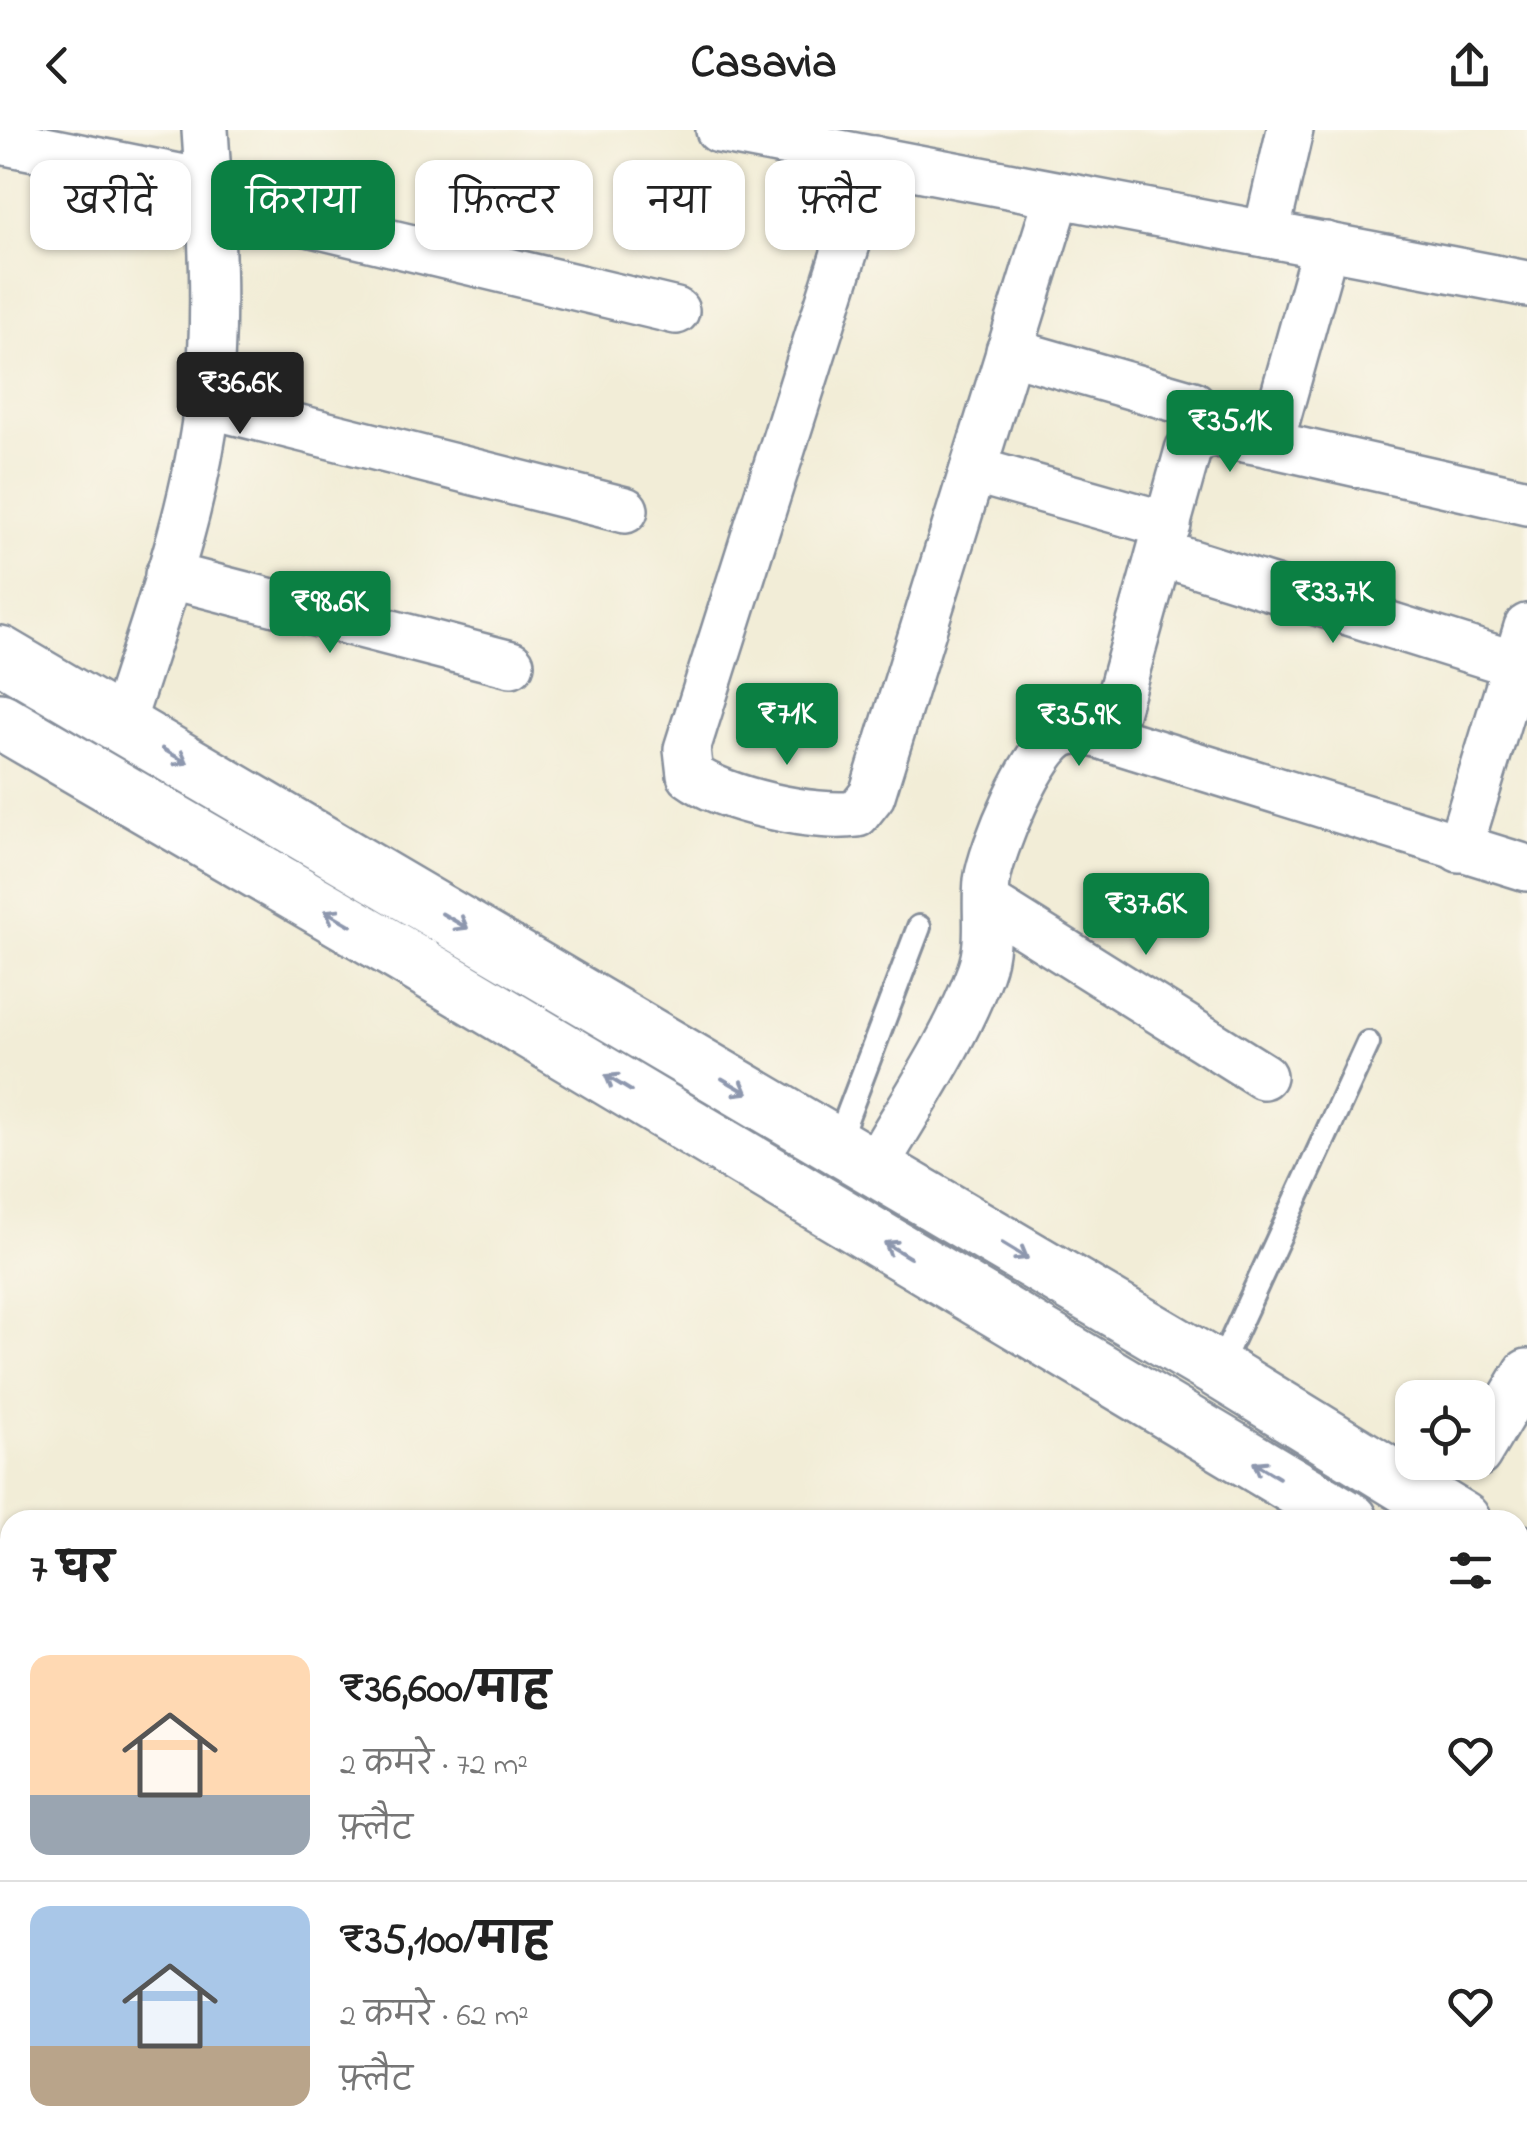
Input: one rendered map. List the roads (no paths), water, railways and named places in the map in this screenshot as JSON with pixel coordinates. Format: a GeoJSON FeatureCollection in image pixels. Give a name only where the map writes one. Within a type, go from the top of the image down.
{"type":"FeatureCollection","features":[{"type":"Feature","properties":{"kind":"main road"},"geometry":{"type":"LineString","coordinates":[[0,654],[1218,1370],[1445,1510]]}},
{"type":"Feature","properties":{"kind":"main road"},"geometry":{"type":"LineString","coordinates":[[0,721],[404,956],[1333,1510]]}},
{"type":"Feature","properties":{"kind":"street"},"geometry":{"type":"LineString","coordinates":[[121,725],[194,483],[208,405],[210,191],[205,130]]}},
{"type":"Feature","properties":{"kind":"street"},"geometry":{"type":"LineString","coordinates":[[719,130],[905,152],[1058,194],[1527,284]]}},
{"type":"Feature","properties":{"kind":"street"},"geometry":{"type":"LineString","coordinates":[[1266,234],[1290,130]]}},
{"type":"Feature","properties":{"kind":"street"},"geometry":{"type":"LineString","coordinates":[[0,141],[676,311]]}},
{"type":"Feature","properties":{"kind":"street"},"geometry":{"type":"LineString","coordinates":[[905,152],[687,749],[690,775],[710,789],[834,817],[857,814],[872,795],[1058,194]]}},
{"type":"Feature","properties":{"kind":"street"},"geometry":{"type":"LineString","coordinates":[[1270,444],[1326,246]]}},
{"type":"Feature","properties":{"kind":"street"},"geometry":{"type":"LineString","coordinates":[[1009,351],[1193,404]]}},
{"type":"Feature","properties":{"kind":"street"},"geometry":{"type":"LineString","coordinates":[[208,405],[625,510]]}},
{"type":"Feature","properties":{"kind":"street"},"geometry":{"type":"LineString","coordinates":[[1108,738],[1188,450],[1198,437],[1217,434],[1270,444],[1527,502]]}},
{"type":"Feature","properties":{"kind":"street"},"geometry":{"type":"LineString","coordinates":[[973,470],[1164,539],[1523,653],[1459,849]]}},
{"type":"Feature","properties":{"kind":"street"},"geometry":{"type":"LineString","coordinates":[[168,575],[511,664]]}},
{"type":"Feature","properties":{"kind":"street"},"geometry":{"type":"LineString","coordinates":[[855,1157],[956,1026],[981,969],[989,904],[987,882],[996,852],[1042,754],[1059,734],[1078,730],[1108,738],[1527,868]]}},
{"type":"Feature","properties":{"kind":"street"},"geometry":{"type":"LineString","coordinates":[[989,904],[1263,1076]]}},
{"type":"Feature","properties":{"kind":"street"},"geometry":{"type":"LineString","coordinates":[[1495,1426],[1527,1372]]}},
{"type":"Feature","properties":{"kind":"street"},"geometry":{"type":"LineString","coordinates":[[1455,1510],[1466,1480]]}},
{"type":"Feature","properties":{"kind":"lane"},"geometry":{"type":"LineString","coordinates":[[855,1157],[920,927]]}},
{"type":"Feature","properties":{"kind":"lane"},"geometry":{"type":"LineString","coordinates":[[1218,1370],[1368,1043]]}}]}
